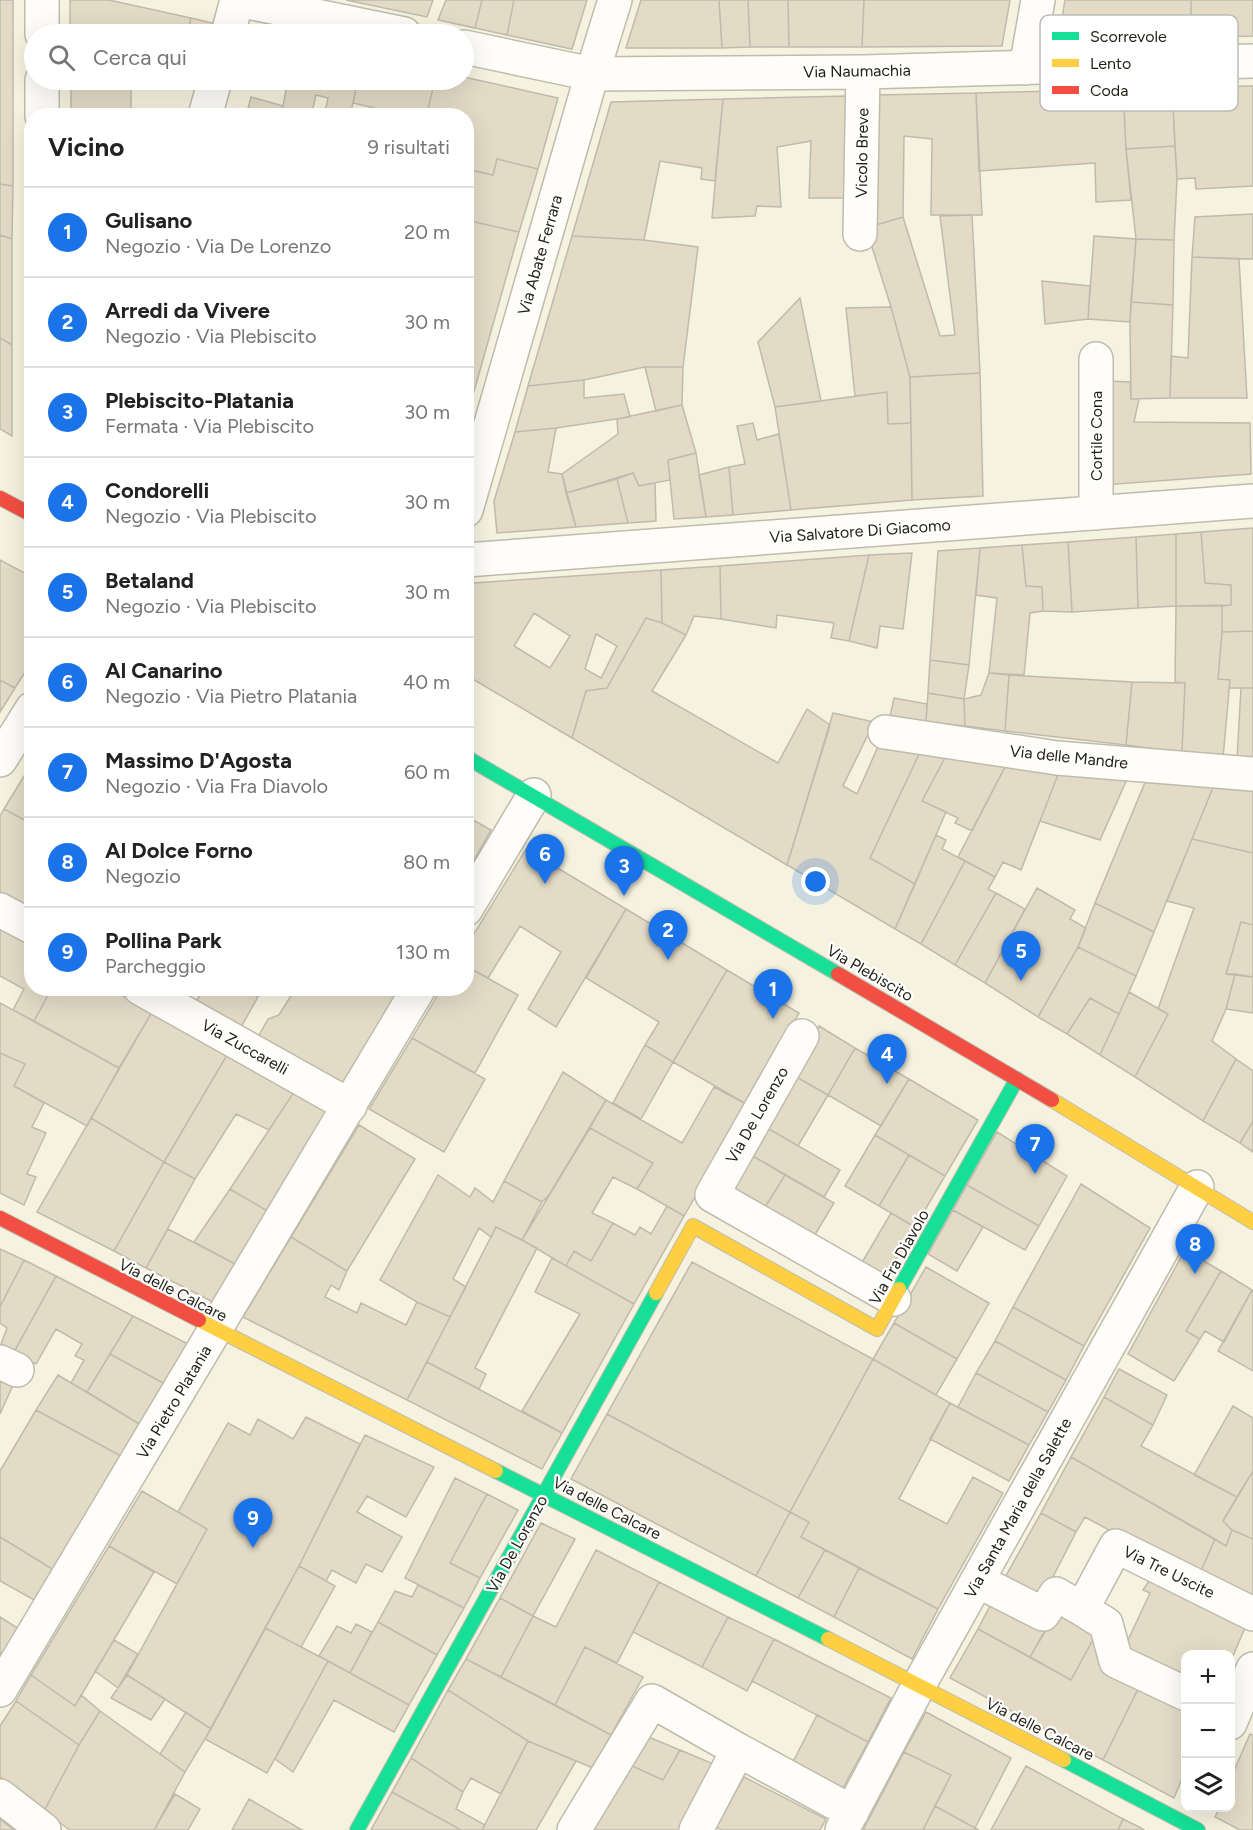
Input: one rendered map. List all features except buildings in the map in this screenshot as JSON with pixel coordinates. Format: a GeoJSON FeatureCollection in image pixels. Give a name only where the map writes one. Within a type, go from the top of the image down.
{"type":"FeatureCollection","features":[{"type":"Feature","properties":{"kind":"street"},"geometry":{"type":"LineString","coordinates":[[42,0],[42,24]]}},
{"type":"Feature","properties":{"kind":"street","name":"Via Abate Ferrara"},"geometry":{"type":"LineString","coordinates":[[474,482],[615,0]]}},
{"type":"Feature","properties":{"kind":"street"},"geometry":{"type":"LineString","coordinates":[[1026,68],[1038,0]]}},
{"type":"Feature","properties":{"kind":"street"},"geometry":{"type":"LineString","coordinates":[[235,9],[336,24]]}},
{"type":"Feature","properties":{"kind":"street","name":"Via Naumachia"},"geometry":{"type":"LineString","coordinates":[[474,49],[592,74],[863,72],[1040,68]]}},
{"type":"Feature","properties":{"kind":"street","name":"Via Naumachia"},"geometry":{"type":"LineString","coordinates":[[1238,61],[1253,61]]}},
{"type":"Feature","properties":{"kind":"street","name":"Vicolo Breve"},"geometry":{"type":"LineString","coordinates":[[860,234],[863,72]]}},
{"type":"Feature","properties":{"kind":"street"},"geometry":{"type":"LineString","coordinates":[[42,90],[42,108]]}},
{"type":"Feature","properties":{"kind":"street"},"geometry":{"type":"LineString","coordinates":[[207,108],[212,90]]}},
{"type":"Feature","properties":{"kind":"street","name":"Cortile Cona"},"geometry":{"type":"LineString","coordinates":[[1096,359],[1096,513]]}},
{"type":"Feature","properties":{"kind":"street"},"geometry":{"type":"LineString","coordinates":[[0,498],[24,511]]}},
{"type":"Feature","properties":{"kind":"street","name":"Via Salvatore Di Giacomo"},"geometry":{"type":"LineString","coordinates":[[474,560],[1253,501]]}},
{"type":"Feature","properties":{"kind":"street"},"geometry":{"type":"LineString","coordinates":[[0,760],[24,722]]}},
{"type":"Feature","properties":{"kind":"street","name":"Via delle Mandre"},"geometry":{"type":"LineString","coordinates":[[885,732],[1057,758],[1253,774]]}},
{"type":"Feature","properties":{"kind":"street","name":"Via Plebiscito"},"geometry":{"type":"LineString","coordinates":[[474,761],[1017,1079],[1253,1222]]}},
{"type":"Feature","properties":{"kind":"street"},"geometry":{"type":"LineString","coordinates":[[474,896],[534,795]]}},
{"type":"Feature","properties":{"kind":"street"},"geometry":{"type":"LineString","coordinates":[[0,910],[24,923]]}},
{"type":"Feature","properties":{"kind":"street","name":"Via Zuccarelli"},"geometry":{"type":"LineString","coordinates":[[154,996],[350,1106]]}},
{"type":"Feature","properties":{"kind":"street","name":"Via Pietro Platania"},"geometry":{"type":"LineString","coordinates":[[0,1690],[415,996]]}},
{"type":"Feature","properties":{"kind":"street","name":"Via De Lorenzo"},"geometry":{"type":"LineString","coordinates":[[802,1036],[712,1195],[894,1299]]}},
{"type":"Feature","properties":{"kind":"street","name":"Via Fra Diavolo"},"geometry":{"type":"LineString","coordinates":[[693,1226],[877,1329],[1017,1079]]}},
{"type":"Feature","properties":{"kind":"street","name":"Via Santa Maria della Salette"},"geometry":{"type":"LineString","coordinates":[[847,1821],[920,1685],[1197,1187]]}},
{"type":"Feature","properties":{"kind":"street","name":"Via delle Calcare"},"geometry":{"type":"LineString","coordinates":[[0,1219],[216,1331],[545,1495],[1191,1823]]}},
{"type":"Feature","properties":{"kind":"street","name":"Via De Lorenzo"},"geometry":{"type":"LineString","coordinates":[[357,1830],[693,1226]]}},
{"type":"Feature","properties":{"kind":"street","name":"Via Tre Uscite"},"geometry":{"type":"LineString","coordinates":[[1082,1609],[1116,1546],[1253,1614]]}},
{"type":"Feature","properties":{"kind":"street"},"geometry":{"type":"LineString","coordinates":[[978,1581],[1043,1614],[1056,1594],[1106,1624],[1116,1661],[1181,1692]]}},
{"type":"Feature","properties":{"kind":"street"},"geometry":{"type":"LineString","coordinates":[[1235,1710],[1253,1669]]}},
{"type":"Feature","properties":{"kind":"street"},"geometry":{"type":"LineString","coordinates":[[574,1830],[652,1701],[738,1750],[847,1821]]}},
{"type":"Feature","properties":{"kind":"street"},"geometry":{"type":"LineString","coordinates":[[696,1830],[738,1750]]}},
{"type":"Feature","properties":{"kind":"street"},"geometry":{"type":"LineString","coordinates":[[0,1796],[44,1830]]}},
{"type":"Feature","properties":{"kind":"traffic: fast"},"geometry":{"type":"LineString","coordinates":[[474,762],[838,974]]}},
{"type":"Feature","properties":{"kind":"traffic: fast"},"geometry":{"type":"LineString","coordinates":[[899,1289],[1017,1079]]}},
{"type":"Feature","properties":{"kind":"traffic: fast"},"geometry":{"type":"LineString","coordinates":[[357,1830],[656,1293]]}},
{"type":"Feature","properties":{"kind":"traffic: fast"},"geometry":{"type":"LineString","coordinates":[[496,1471],[828,1639]]}},
{"type":"Feature","properties":{"kind":"traffic: fast"},"geometry":{"type":"LineString","coordinates":[[1064,1760],[1198,1830]]}},
{"type":"Feature","properties":{"kind":"traffic: slow"},"geometry":{"type":"LineString","coordinates":[[1052,1100],[1253,1222]]}},
{"type":"Feature","properties":{"kind":"traffic: slow"},"geometry":{"type":"LineString","coordinates":[[656,1293],[693,1226],[877,1329],[899,1289]]}},
{"type":"Feature","properties":{"kind":"traffic: slow"},"geometry":{"type":"LineString","coordinates":[[199,1320],[496,1471]]}},
{"type":"Feature","properties":{"kind":"traffic: slow"},"geometry":{"type":"LineString","coordinates":[[828,1639],[1064,1760]]}},
{"type":"Feature","properties":{"kind":"traffic: jam"},"geometry":{"type":"LineString","coordinates":[[0,498],[24,511]]}},
{"type":"Feature","properties":{"kind":"traffic: jam"},"geometry":{"type":"LineString","coordinates":[[838,974],[1052,1100]]}},
{"type":"Feature","properties":{"kind":"traffic: jam"},"geometry":{"type":"LineString","coordinates":[[0,1218],[199,1320]]}},
{"type":"Feature","properties":{"kind":"place","name":"Al Canarino"},"geometry":{"type":"Point","coordinates":[545,884]}},
{"type":"Feature","properties":{"kind":"place","name":"Plebiscito-Platania"},"geometry":{"type":"Point","coordinates":[624,896]}},
{"type":"Feature","properties":{"kind":"place","name":"Arredi da Vivere"},"geometry":{"type":"Point","coordinates":[668,960]}},
{"type":"Feature","properties":{"kind":"place","name":"Betaland"},"geometry":{"type":"Point","coordinates":[1021,981]}},
{"type":"Feature","properties":{"kind":"place","name":"Gulisano"},"geometry":{"type":"Point","coordinates":[773,1019]}},
{"type":"Feature","properties":{"kind":"place","name":"Condorelli"},"geometry":{"type":"Point","coordinates":[887,1084]}},
{"type":"Feature","properties":{"kind":"place","name":"Massimo D'Agosta"},"geometry":{"type":"Point","coordinates":[1035,1174]}},
{"type":"Feature","properties":{"kind":"place","name":"Al Dolce Forno"},"geometry":{"type":"Point","coordinates":[1195,1274]}},
{"type":"Feature","properties":{"kind":"place","name":"Pollina Park"},"geometry":{"type":"Point","coordinates":[253,1548]}}]}
